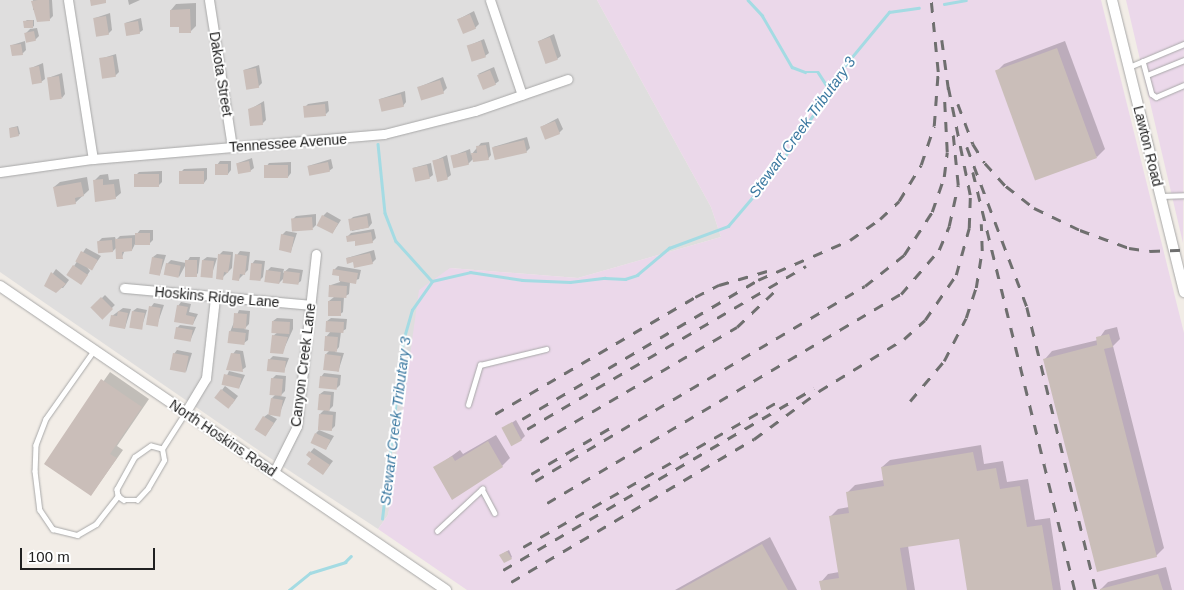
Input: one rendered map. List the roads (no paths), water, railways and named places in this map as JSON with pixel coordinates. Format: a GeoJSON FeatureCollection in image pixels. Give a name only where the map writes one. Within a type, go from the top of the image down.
{"type":"FeatureCollection","features":[{"type":"Feature","properties":{"kind":"street"},"geometry":{"type":"LineString","coordinates":[[68,0],[93,159]]}},
{"type":"Feature","properties":{"kind":"street","name":"Dakota Street"},"geometry":{"type":"LineString","coordinates":[[209,0],[232,147]]}},
{"type":"Feature","properties":{"kind":"street"},"geometry":{"type":"LineString","coordinates":[[490,0],[522,95]]}},
{"type":"Feature","properties":{"kind":"street","name":"Lawton Road"},"geometry":{"type":"LineString","coordinates":[[1112,0],[1184,292]]}},
{"type":"Feature","properties":{"kind":"street","name":"Tennessee Avenue"},"geometry":{"type":"LineString","coordinates":[[0,172],[93,159],[384,134],[475,111],[568,79]]}},
{"type":"Feature","properties":{"kind":"street","name":"Canyon Creek Lane"},"geometry":{"type":"LineString","coordinates":[[274,472],[297,426],[316,254]]}},
{"type":"Feature","properties":{"kind":"street","name":"North Hoskins Road"},"geometry":{"type":"LineString","coordinates":[[0,286],[446,590]]}},
{"type":"Feature","properties":{"kind":"street","name":"Hoskins Ridge Lane"},"geometry":{"type":"LineString","coordinates":[[124,288],[310,306]]}},
{"type":"Feature","properties":{"kind":"street"},"geometry":{"type":"LineString","coordinates":[[185,413],[206,378],[215,298]]}},
{"type":"Feature","properties":{"kind":"lane"},"geometry":{"type":"LineString","coordinates":[[1128,68],[1184,44]]}},
{"type":"Feature","properties":{"kind":"lane"},"geometry":{"type":"LineString","coordinates":[[1147,75],[1184,60]]}},
{"type":"Feature","properties":{"kind":"lane"},"geometry":{"type":"LineString","coordinates":[[1143,61],[1152,94],[1156,97],[1184,85]]}},
{"type":"Feature","properties":{"kind":"lane"},"geometry":{"type":"LineString","coordinates":[[1160,196],[1184,195]]}},
{"type":"Feature","properties":{"kind":"lane"},"geometry":{"type":"LineString","coordinates":[[468,405],[480,364],[546,349]]}},
{"type":"Feature","properties":{"kind":"lane"},"geometry":{"type":"LineString","coordinates":[[94,351],[46,419],[36,445],[35,472],[40,510],[53,529],[77,534],[96,524],[118,496],[117,489],[135,457],[150,446],[162,449]]}},
{"type":"Feature","properties":{"kind":"lane"},"geometry":{"type":"LineString","coordinates":[[118,496],[124,500],[137,500],[164,460],[162,449],[185,413]]}},
{"type":"Feature","properties":{"kind":"lane"},"geometry":{"type":"LineString","coordinates":[[438,531],[482,489],[495,513]]}},
{"type":"Feature","properties":{"kind":"waterway"},"geometry":{"type":"LineString","coordinates":[[748,0],[762,15],[792,67],[805,72],[818,72],[827,86]]}},
{"type":"Feature","properties":{"kind":"waterway","name":"Stewart Creek Tributary 3"},"geometry":{"type":"LineString","coordinates":[[944,4],[966,0]]}},
{"type":"Feature","properties":{"kind":"waterway","name":"Stewart Creek Tributary 3"},"geometry":{"type":"LineString","coordinates":[[382,519],[403,341],[412,310],[432,281],[470,272],[522,280],[570,282],[605,278],[625,279],[637,275],[669,248],[728,226],[774,172],[818,108],[828,86],[889,12],[919,8]]}},
{"type":"Feature","properties":{"kind":"waterway"},"geometry":{"type":"LineString","coordinates":[[378,144],[385,213],[396,241],[432,281]]}},
{"type":"Feature","properties":{"kind":"waterway","name":"Stewart Creek Tributary 3"},"geometry":{"type":"LineString","coordinates":[[289,590],[310,573],[345,562],[351,556]]}},
{"type":"Feature","properties":{"kind":"railway"},"geometry":{"type":"LineString","coordinates":[[522,419],[758,280],[850,240],[880,219],[899,201],[921,165],[934,126],[938,72],[931,1]]}},
{"type":"Feature","properties":{"kind":"railway"},"geometry":{"type":"LineString","coordinates":[[942,40],[949,92]]}},
{"type":"Feature","properties":{"kind":"railway"},"geometry":{"type":"LineString","coordinates":[[511,582],[754,439],[819,391],[904,339],[925,320],[956,275],[969,228],[970,195],[948,87]]}},
{"type":"Feature","properties":{"kind":"railway"},"geometry":{"type":"LineString","coordinates":[[535,481],[865,286],[904,255],[932,212],[944,177],[947,152],[944,92]]}},
{"type":"Feature","properties":{"kind":"railway"},"geometry":{"type":"LineString","coordinates":[[958,104],[973,144],[985,163],[1006,186],[1034,208],[1080,230],[1129,248],[1150,251],[1184,250]]}},
{"type":"Feature","properties":{"kind":"railway"},"geometry":{"type":"LineString","coordinates":[[547,503],[901,294],[939,250],[949,226],[958,185],[953,135]]}},
{"type":"Feature","properties":{"kind":"railway"},"geometry":{"type":"LineString","coordinates":[[967,147],[1027,307],[1096,590]]}},
{"type":"Feature","properties":{"kind":"railway"},"geometry":{"type":"LineString","coordinates":[[973,172],[1075,590]]}},
{"type":"Feature","properties":{"kind":"railway"},"geometry":{"type":"LineString","coordinates":[[910,401],[944,361],[966,318],[976,288],[982,251],[981,224]]}},
{"type":"Feature","properties":{"kind":"railway"},"geometry":{"type":"LineString","coordinates":[[527,429],[806,266]]}},
{"type":"Feature","properties":{"kind":"railway"},"geometry":{"type":"LineString","coordinates":[[495,414],[695,297],[719,285],[767,271]]}},
{"type":"Feature","properties":{"kind":"railway"},"geometry":{"type":"LineString","coordinates":[[540,442],[737,327],[780,286]]}},
{"type":"Feature","properties":{"kind":"railway"},"geometry":{"type":"LineString","coordinates":[[503,570],[814,388]]}},
{"type":"Feature","properties":{"kind":"railway"},"geometry":{"type":"LineString","coordinates":[[523,547],[781,400]]}},
{"type":"Feature","properties":{"kind":"railway"},"geometry":{"type":"LineString","coordinates":[[531,474],[617,424]]}}]}
